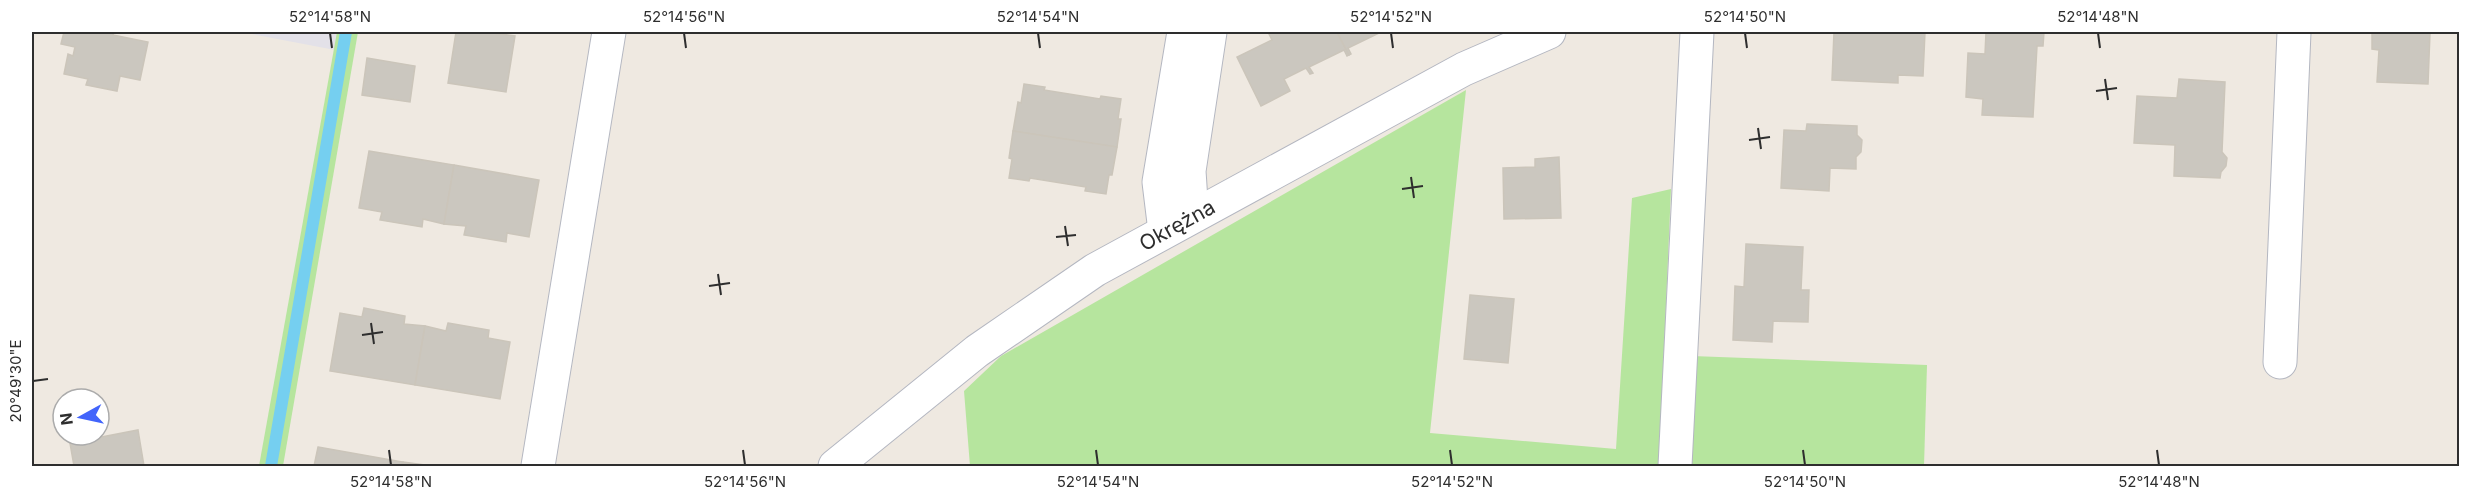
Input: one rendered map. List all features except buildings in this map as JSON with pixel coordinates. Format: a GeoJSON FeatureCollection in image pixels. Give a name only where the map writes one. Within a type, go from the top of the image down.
{"type":"FeatureCollection","features":[{"type":"Feature","properties":{"kind":"street"},"geometry":{"type":"LineString","coordinates":[[538,466],[609,32]]}},
{"type":"Feature","properties":{"kind":"street"},"geometry":{"type":"LineString","coordinates":[[1179,224],[1159,182],[1184,32]]}},
{"type":"Feature","properties":{"kind":"street"},"geometry":{"type":"LineString","coordinates":[[1179,224],[1210,32]]}},
{"type":"Feature","properties":{"kind":"street","name":"Okrężna"},"geometry":{"type":"LineString","coordinates":[[835,466],[977,351],[1095,270],[1464,69],[1549,32]]}},
{"type":"Feature","properties":{"kind":"street"},"geometry":{"type":"LineString","coordinates":[[1675,466],[1697,32]]}},
{"type":"Feature","properties":{"kind":"street"},"geometry":{"type":"LineString","coordinates":[[2280,362],[2294,32]]}},
{"type":"Feature","properties":{"kind":"shaded area"},"geometry":{"type":"Polygon","coordinates":[[[241,32],[337,32],[335,50],[241,32]]]}},
{"type":"Feature","properties":{"kind":"green space"},"geometry":{"type":"Polygon","coordinates":[[[337,32],[358,32],[283,466],[259,466],[337,32]]]}},
{"type":"Feature","properties":{"kind":"green space"},"geometry":{"type":"Polygon","coordinates":[[[1466,90],[1430,433],[1616,449],[1632,198],[1671,189],[1659,466],[970,466],[964,391],[1001,356],[1466,90]]]}},
{"type":"Feature","properties":{"kind":"green space"},"geometry":{"type":"Polygon","coordinates":[[[1692,356],[1927,365],[1924,466],[1688,466],[1692,356]]]}},
{"type":"Feature","properties":{"kind":"waterway"},"geometry":{"type":"LineString","coordinates":[[271,466],[346,32]]}}]}
